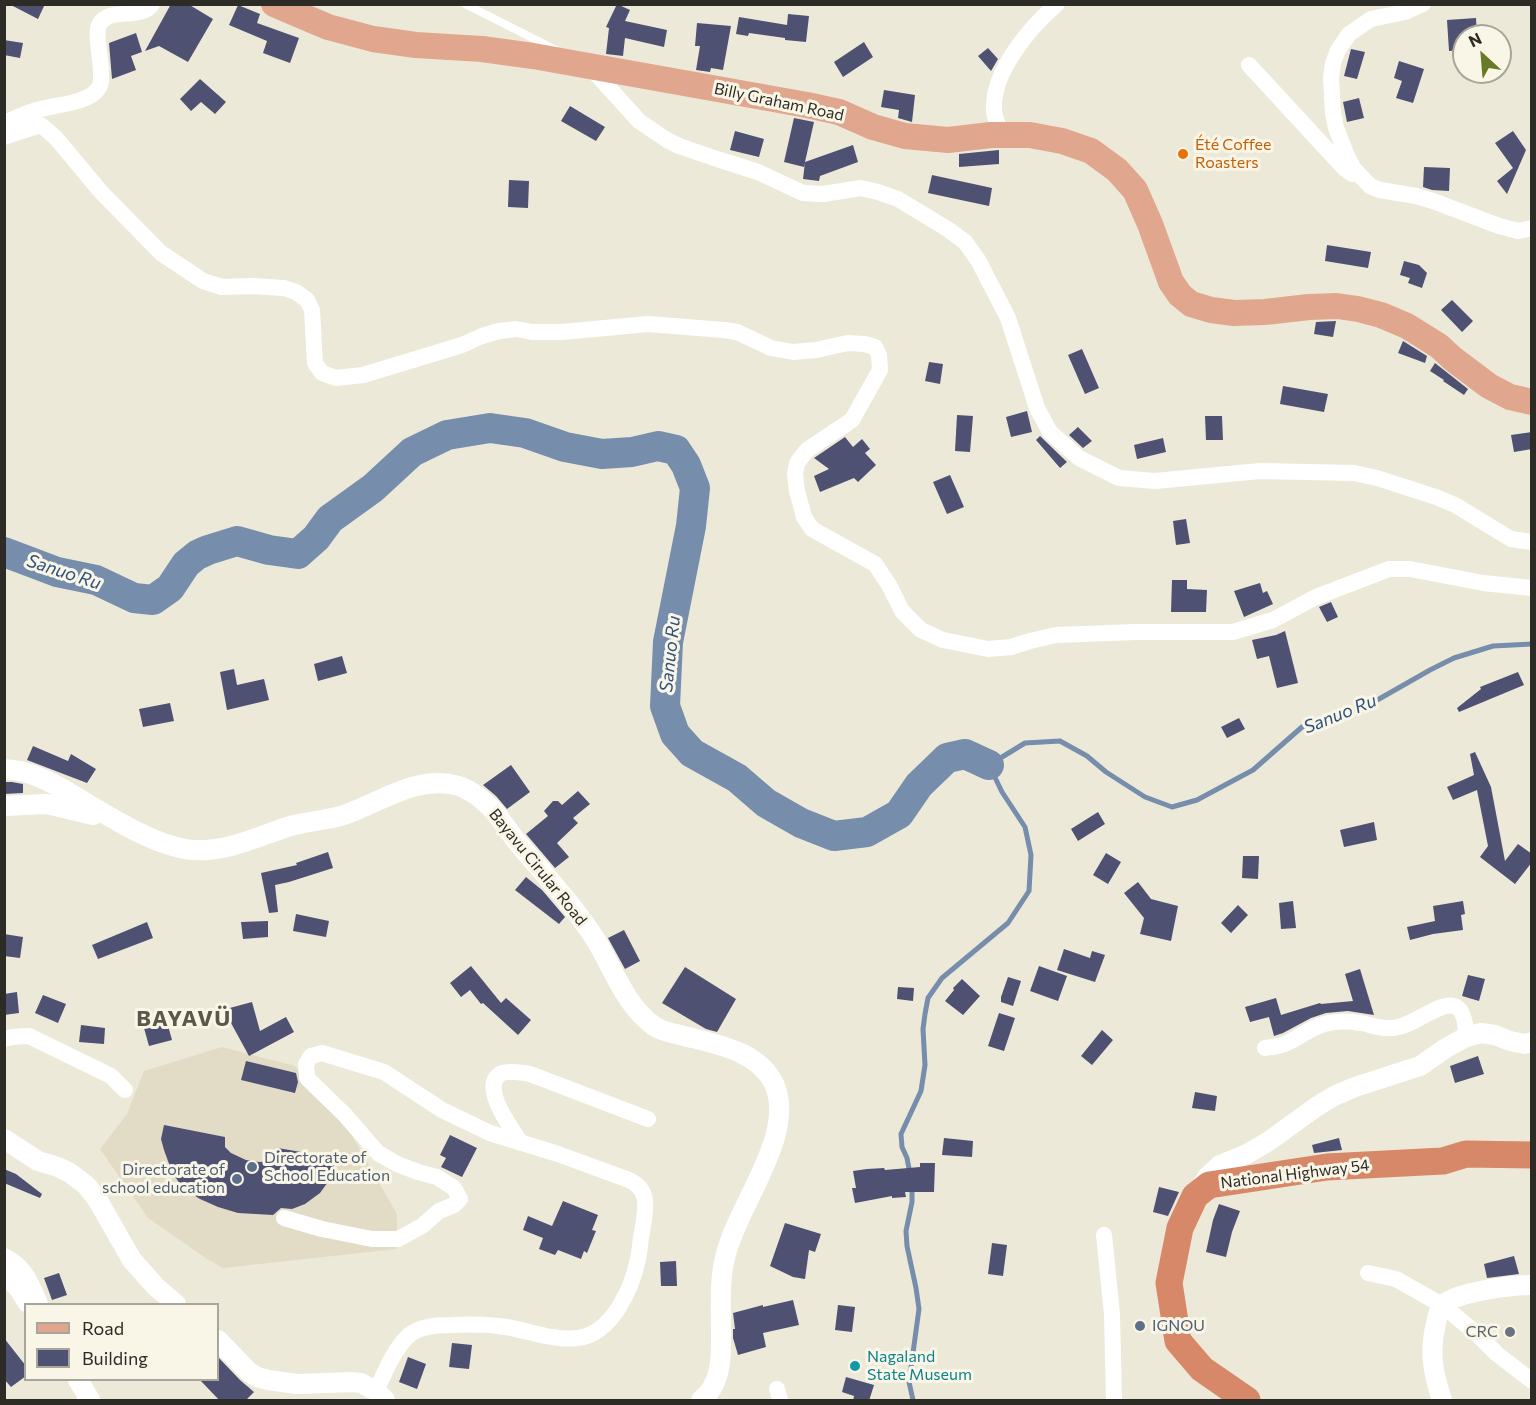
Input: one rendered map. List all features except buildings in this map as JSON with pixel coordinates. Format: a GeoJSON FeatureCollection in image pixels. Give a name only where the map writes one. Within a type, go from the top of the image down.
{"type":"FeatureCollection","features":[{"type":"Feature","properties":{"kind":"highway","name":"National Highway 54"},"geometry":{"type":"LineString","coordinates":[[1195,1196],[1209,1185],[1327,1167],[1443,1161],[1466,1154],[1532,1155]]}},
{"type":"Feature","properties":{"kind":"highway"},"geometry":{"type":"LineString","coordinates":[[1195,1196],[1180,1228],[1169,1283],[1178,1341],[1202,1369],[1247,1401]]}},
{"type":"Feature","properties":{"kind":"main road","name":"Billy Graham Road"},"geometry":{"type":"LineString","coordinates":[[274,4],[328,27],[373,39],[416,45],[482,49],[589,66],[839,112],[873,128],[905,136],[948,140],[1002,134],[1030,135],[1062,141],[1091,151],[1117,170],[1135,190],[1171,282],[1180,295],[1191,303],[1211,310],[1234,313],[1265,312],[1309,306],[1337,306],[1381,315],[1407,326],[1439,346],[1489,386],[1510,397],[1532,402]]}},
{"type":"Feature","properties":{"kind":"street"},"geometry":{"type":"LineString","coordinates":[[4,123],[35,110],[91,96],[98,90],[102,75],[98,26],[104,19],[114,15],[146,10],[152,4]]}},
{"type":"Feature","properties":{"kind":"street"},"geometry":{"type":"LineString","coordinates":[[1002,134],[994,112],[997,81],[1032,28],[1057,4]]}},
{"type":"Feature","properties":{"kind":"street"},"geometry":{"type":"LineString","coordinates":[[1370,186],[1354,169],[1336,128],[1331,78],[1333,63],[1338,50],[1359,26],[1371,19],[1405,12],[1423,4]]}},
{"type":"Feature","properties":{"kind":"street"},"geometry":{"type":"LineString","coordinates":[[1249,65],[1344,168],[1370,186],[1445,204],[1499,226],[1518,231],[1532,228]]}},
{"type":"Feature","properties":{"kind":"street"},"geometry":{"type":"LineString","coordinates":[[589,66],[639,121],[667,140],[758,172],[803,193],[823,194],[861,188],[878,192],[898,199],[965,242],[978,260],[1008,318],[1037,408],[1050,432],[1079,458],[1119,478],[1155,481],[1260,471],[1354,473],[1437,497],[1455,505],[1511,540],[1532,542]]}},
{"type":"Feature","properties":{"kind":"street"},"geometry":{"type":"LineString","coordinates":[[4,137],[41,125],[73,156],[101,192],[161,253],[203,281],[222,287],[284,288],[296,292],[307,300],[312,310],[315,363],[322,373],[336,378],[363,375],[462,345],[482,336],[516,329],[532,332],[562,332],[648,324],[737,332],[771,348],[793,352],[848,343],[875,347],[879,355],[880,370],[852,420],[807,450],[797,463],[795,474],[797,491],[804,516],[812,529],[875,564],[889,585],[902,612],[921,630],[943,640],[988,649],[1011,647],[1056,635],[1233,632],[1273,620],[1316,597],[1389,569],[1410,569],[1483,583],[1532,588]]}},
{"type":"Feature","properties":{"kind":"street","name":"Bayavu Cirular Road"},"geometry":{"type":"LineString","coordinates":[[4,769],[32,774],[54,784],[113,819],[169,845],[194,850],[216,849],[299,824],[342,816],[388,795],[430,783],[460,786],[490,807],[573,906],[597,942],[624,992],[643,1018],[658,1030],[706,1042],[754,1060],[764,1069],[774,1085],[779,1106],[778,1129],[725,1254],[721,1299],[720,1361],[712,1389],[701,1401]]}},
{"type":"Feature","properties":{"kind":"street"},"geometry":{"type":"LineString","coordinates":[[4,806],[46,804],[113,819]]}},
{"type":"Feature","properties":{"kind":"street"},"geometry":{"type":"LineString","coordinates":[[1264,1048],[1282,1046],[1325,1023],[1362,1023],[1376,1028],[1394,1028],[1410,1024],[1446,1004],[1462,1012],[1466,1023],[1466,1036]]}},
{"type":"Feature","properties":{"kind":"street"},"geometry":{"type":"LineString","coordinates":[[1195,1196],[1208,1176],[1220,1165],[1247,1154],[1269,1141],[1334,1096],[1420,1066],[1466,1036],[1481,1033],[1525,1044],[1532,1042]]}},
{"type":"Feature","properties":{"kind":"street"},"geometry":{"type":"LineString","coordinates":[[4,1039],[28,1036],[111,1076],[125,1090]]}},
{"type":"Feature","properties":{"kind":"street"},"geometry":{"type":"LineString","coordinates":[[219,1341],[249,1372],[257,1377],[297,1384],[362,1383],[377,1397],[394,1354],[408,1336],[419,1329],[471,1324],[506,1326],[536,1335],[579,1338],[595,1333],[604,1327],[629,1288],[638,1258],[646,1208],[643,1193],[638,1184],[558,1154],[490,1133],[442,1110],[384,1072],[322,1053],[311,1056],[306,1064],[307,1078],[345,1115],[378,1153],[397,1164],[438,1177],[454,1188],[460,1198],[454,1205],[440,1211],[422,1226],[398,1239],[372,1239],[322,1229],[284,1218]]}},
{"type":"Feature","properties":{"kind":"street"},"geometry":{"type":"LineString","coordinates":[[521,1143],[494,1097],[495,1080],[502,1074],[511,1072],[530,1074],[648,1119]]}},
{"type":"Feature","properties":{"kind":"street"},"geometry":{"type":"LineString","coordinates":[[4,1139],[38,1161],[70,1173],[86,1185],[97,1199],[132,1260],[174,1303]]}},
{"type":"Feature","properties":{"kind":"street"},"geometry":{"type":"LineString","coordinates":[[1104,1235],[1112,1314],[1114,1401]]}},
{"type":"Feature","properties":{"kind":"street"},"geometry":{"type":"LineString","coordinates":[[4,1258],[22,1270],[37,1303]]}},
{"type":"Feature","properties":{"kind":"street"},"geometry":{"type":"LineString","coordinates":[[1368,1273],[1396,1280],[1442,1305],[1532,1381]]}},
{"type":"Feature","properties":{"kind":"street"},"geometry":{"type":"LineString","coordinates":[[4,1278],[16,1288],[26,1303]]}},
{"type":"Feature","properties":{"kind":"street"},"geometry":{"type":"LineString","coordinates":[[1442,1401],[1432,1363],[1432,1338],[1442,1305],[1459,1295],[1532,1285]]}},
{"type":"Feature","properties":{"kind":"street"},"geometry":{"type":"LineString","coordinates":[[79,1381],[90,1401]]}},
{"type":"Feature","properties":{"kind":"lane"},"geometry":{"type":"LineString","coordinates":[[465,4],[589,66]]}},
{"type":"Feature","properties":{"kind":"shaded area"},"geometry":{"type":"Polygon","coordinates":[[[222,1047],[295,1066],[351,1134],[397,1214],[397,1249],[223,1268],[148,1218],[100,1149],[127,1114],[144,1071],[222,1047]]]}},
{"type":"Feature","properties":{"kind":"waterway","name":"Sanuo Ru"},"geometry":{"type":"LineString","coordinates":[[4,552],[57,572],[96,580],[134,598],[153,600],[170,588],[186,564],[208,550],[237,541],[269,550],[298,554],[316,538],[330,519],[373,488],[412,452],[447,435],[490,428],[525,433],[565,447],[602,454],[632,452],[658,446],[676,450],[686,465],[695,488],[691,526],[668,642],[665,706],[675,734],[692,753],[737,778],[766,803],[801,823],[834,836],[867,832],[899,814],[919,785],[947,758],[965,754],[989,765]]}},
{"type":"Feature","properties":{"kind":"waterway","name":"Sanuo Ru"},"geometry":{"type":"LineString","coordinates":[[910,1174],[902,1147],[901,1134],[921,1091],[925,1065],[923,1029],[928,998],[942,978],[1008,923],[1029,891],[1031,855],[1025,827],[1002,792],[989,765],[1025,743],[1060,741],[1087,756],[1106,772],[1145,797],[1172,807],[1197,800],[1253,770],[1302,727],[1365,707],[1454,658],[1493,646],[1532,644]]}},
{"type":"Feature","properties":{"kind":"waterway"},"geometry":{"type":"LineString","coordinates":[[912,1186],[912,1202],[906,1231],[919,1309],[909,1382],[913,1400]]}},
{"type":"Feature","properties":{"kind":"place","name":"Été Coffee Roasters"},"geometry":{"type":"Point","coordinates":[1183,154]}},
{"type":"Feature","properties":{"kind":"place","name":"Directorate of School Education"},"geometry":{"type":"Point","coordinates":[252,1167]}},
{"type":"Feature","properties":{"kind":"place","name":"Directorate of school education"},"geometry":{"type":"Point","coordinates":[237,1179]}},
{"type":"Feature","properties":{"kind":"place","name":"IGNOU"},"geometry":{"type":"Point","coordinates":[1140,1326]}},
{"type":"Feature","properties":{"kind":"place","name":"CRC"},"geometry":{"type":"Point","coordinates":[1510,1332]}},
{"type":"Feature","properties":{"kind":"place","name":"Nagaland State Museum"},"geometry":{"type":"Point","coordinates":[855,1366]}},
{"type":"Feature","properties":{"kind":"district","name":"BAYAVÜ"},"geometry":{"type":"Point","coordinates":[184,1019]}}]}
